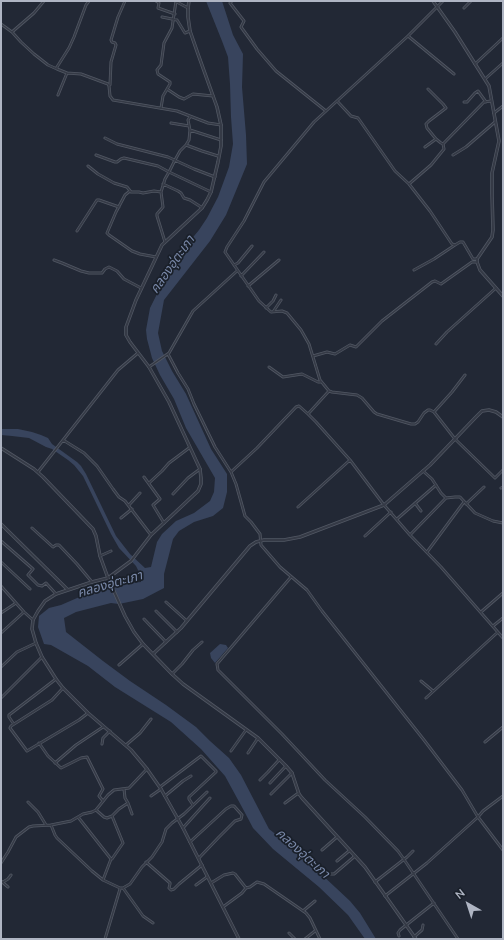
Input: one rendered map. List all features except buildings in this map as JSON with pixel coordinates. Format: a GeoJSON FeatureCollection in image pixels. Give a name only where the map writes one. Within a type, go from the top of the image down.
{"type":"FeatureCollection","features":[{"type":"Feature","properties":{"kind":"street"},"geometry":{"type":"LineString","coordinates":[[12,32],[34,13],[44,1]]}},
{"type":"Feature","properties":{"kind":"street"},"geometry":{"type":"LineString","coordinates":[[57,69],[69,48],[89,1]]}},
{"type":"Feature","properties":{"kind":"street"},"geometry":{"type":"LineString","coordinates":[[125,1],[111,40],[116,45],[111,62],[109,86],[110,96],[113,100],[177,111],[208,123],[221,125]]}},
{"type":"Feature","properties":{"kind":"street"},"geometry":{"type":"LineString","coordinates":[[156,1],[159,3],[158,8],[175,14]]}},
{"type":"Feature","properties":{"kind":"street"},"geometry":{"type":"LineString","coordinates":[[161,108],[162,96],[170,84],[170,82],[158,74],[157,70],[161,65],[164,43],[172,28],[176,1],[188,8]]}},
{"type":"Feature","properties":{"kind":"street"},"geometry":{"type":"LineString","coordinates":[[189,1],[188,18],[190,31],[217,106],[221,125],[220,156],[211,192],[202,208],[162,245],[128,317],[126,335],[149,367],[169,402],[200,470],[201,484],[198,491],[151,535],[134,558],[126,566],[108,578],[56,594],[45,601],[33,620],[32,629],[42,657],[63,688],[88,713],[126,745],[148,769],[161,788],[240,939]]}},
{"type":"Feature","properties":{"kind":"street"},"geometry":{"type":"LineString","coordinates":[[232,1],[230,3],[244,21],[241,27],[256,49],[276,71],[326,111]]}},
{"type":"Feature","properties":{"kind":"street"},"geometry":{"type":"LineString","coordinates":[[313,356],[327,352],[336,354],[350,345],[356,346],[382,321],[432,282],[434,281],[441,284],[477,260],[492,237],[494,230],[492,173],[499,141],[488,86],[456,32],[433,1]]}},
{"type":"Feature","properties":{"kind":"street"},"geometry":{"type":"LineString","coordinates":[[443,1],[438,8],[314,122],[264,182],[244,221],[225,252],[259,301],[271,312],[282,311],[287,313],[301,330],[309,344],[321,382],[330,391],[356,395],[362,398],[377,414],[410,424],[415,424],[418,422],[424,413],[430,410],[434,412],[455,439],[495,478],[503,470]]}},
{"type":"Feature","properties":{"kind":"street"},"geometry":{"type":"LineString","coordinates":[[464,8],[471,1]]}},
{"type":"Feature","properties":{"kind":"street"},"geometry":{"type":"LineString","coordinates":[[162,17],[177,20],[185,33],[190,31]]}},
{"type":"Feature","properties":{"kind":"street"},"geometry":{"type":"LineString","coordinates":[[1,24],[12,32],[34,54],[48,65],[67,73],[81,74],[109,86]]}},
{"type":"Feature","properties":{"kind":"street"},"geometry":{"type":"LineString","coordinates":[[408,36],[454,74]]}},
{"type":"Feature","properties":{"kind":"street"},"geometry":{"type":"LineString","coordinates":[[475,64],[503,38]]}},
{"type":"Feature","properties":{"kind":"street"},"geometry":{"type":"LineString","coordinates":[[485,80],[503,63]]}},
{"type":"Feature","properties":{"kind":"street"},"geometry":{"type":"LineString","coordinates":[[58,95],[67,73]]}},
{"type":"Feature","properties":{"kind":"street"},"geometry":{"type":"LineString","coordinates":[[167,89],[184,99],[193,94],[213,96]]}},
{"type":"Feature","properties":{"kind":"street"},"geometry":{"type":"LineString","coordinates":[[428,89],[446,106],[445,109],[426,124],[427,128],[436,139],[443,144]]}},
{"type":"Feature","properties":{"kind":"street"},"geometry":{"type":"LineString","coordinates":[[464,102],[467,102],[478,91],[486,102]]}},
{"type":"Feature","properties":{"kind":"street"},"geometry":{"type":"LineString","coordinates":[[443,144],[484,102],[491,101]]}},
{"type":"Feature","properties":{"kind":"street"},"geometry":{"type":"LineString","coordinates":[[337,102],[351,116],[358,118],[395,171],[409,184],[430,211],[452,244],[455,245]]}},
{"type":"Feature","properties":{"kind":"street"},"geometry":{"type":"LineString","coordinates":[[494,113],[503,106]]}},
{"type":"Feature","properties":{"kind":"street"},"geometry":{"type":"LineString","coordinates":[[165,242],[157,216],[163,207],[161,192],[174,160],[189,140],[190,130],[188,120],[190,117]]}},
{"type":"Feature","properties":{"kind":"street"},"geometry":{"type":"LineString","coordinates":[[453,155],[466,147],[495,122]]}},
{"type":"Feature","properties":{"kind":"street"},"geometry":{"type":"LineString","coordinates":[[171,123],[189,126]]}},
{"type":"Feature","properties":{"kind":"street"},"geometry":{"type":"LineString","coordinates":[[190,130],[221,140]]}},
{"type":"Feature","properties":{"kind":"street"},"geometry":{"type":"LineString","coordinates":[[105,138],[117,144],[168,157],[215,177]]}},
{"type":"Feature","properties":{"kind":"street"},"geometry":{"type":"LineString","coordinates":[[425,147],[436,139]]}},
{"type":"Feature","properties":{"kind":"street"},"geometry":{"type":"LineString","coordinates":[[409,184],[431,165],[444,149],[443,144]]}},
{"type":"Feature","properties":{"kind":"street"},"geometry":{"type":"LineString","coordinates":[[186,145],[220,156]]}},
{"type":"Feature","properties":{"kind":"street"},"geometry":{"type":"LineString","coordinates":[[96,154],[115,162],[124,158],[150,163],[211,192]]}},
{"type":"Feature","properties":{"kind":"street"},"geometry":{"type":"LineString","coordinates":[[88,166],[114,183],[127,187],[132,192],[161,192]]}},
{"type":"Feature","properties":{"kind":"street"},"geometry":{"type":"LineString","coordinates":[[163,184],[178,191],[184,198],[202,208]]}},
{"type":"Feature","properties":{"kind":"street"},"geometry":{"type":"LineString","coordinates":[[130,191],[125,195],[107,233],[132,251],[156,257]]}},
{"type":"Feature","properties":{"kind":"street"},"geometry":{"type":"LineString","coordinates":[[77,231],[96,200],[119,207]]}},
{"type":"Feature","properties":{"kind":"street"},"geometry":{"type":"LineString","coordinates":[[414,270],[460,242],[463,242],[473,259],[477,260],[480,270],[503,296]]}},
{"type":"Feature","properties":{"kind":"street"},"geometry":{"type":"LineString","coordinates":[[234,265],[238,263],[252,246]]}},
{"type":"Feature","properties":{"kind":"street"},"geometry":{"type":"LineString","coordinates":[[241,276],[264,252]]}},
{"type":"Feature","properties":{"kind":"street"},"geometry":{"type":"LineString","coordinates":[[54,260],[89,273],[102,274],[105,269],[109,267],[117,271],[124,279],[141,288]]}},
{"type":"Feature","properties":{"kind":"street"},"geometry":{"type":"LineString","coordinates":[[248,286],[279,260]]}},
{"type":"Feature","properties":{"kind":"street"},"geometry":{"type":"LineString","coordinates":[[149,367],[167,354],[193,311],[237,271]]}},
{"type":"Feature","properties":{"kind":"street"},"geometry":{"type":"LineString","coordinates":[[436,344],[447,332],[496,288]]}},
{"type":"Feature","properties":{"kind":"street"},"geometry":{"type":"LineString","coordinates":[[266,308],[273,301],[276,295]]}},
{"type":"Feature","properties":{"kind":"street"},"geometry":{"type":"LineString","coordinates":[[273,312],[281,300]]}},
{"type":"Feature","properties":{"kind":"street"},"geometry":{"type":"LineString","coordinates":[[38,472],[118,370],[138,353]]}},
{"type":"Feature","properties":{"kind":"street"},"geometry":{"type":"LineString","coordinates":[[167,354],[188,389],[215,447],[231,472],[245,516],[260,534],[261,545],[280,567],[307,590],[462,790],[478,817],[503,850]]}},
{"type":"Feature","properties":{"kind":"street"},"geometry":{"type":"LineString","coordinates":[[269,367],[283,377],[302,374],[321,382]]}},
{"type":"Feature","properties":{"kind":"street"},"geometry":{"type":"LineString","coordinates":[[434,412],[465,375]]}},
{"type":"Feature","properties":{"kind":"street"},"geometry":{"type":"LineString","coordinates":[[308,414],[330,391]]}},
{"type":"Feature","properties":{"kind":"street"},"geometry":{"type":"LineString","coordinates":[[231,472],[257,448],[297,406],[299,406],[316,422],[350,460],[384,505],[503,638]]}},
{"type":"Feature","properties":{"kind":"street"},"geometry":{"type":"LineString","coordinates":[[153,654],[187,621],[250,546],[260,540],[284,540],[300,537],[384,505],[424,471],[482,411],[489,410],[496,412],[503,417]]}},
{"type":"Feature","properties":{"kind":"street"},"geometry":{"type":"LineString","coordinates":[[62,440],[84,453],[97,466],[119,497],[126,501],[151,535]]}},
{"type":"Feature","properties":{"kind":"street"},"geometry":{"type":"LineString","coordinates":[[1,448],[38,472],[69,502],[93,529],[100,556],[119,604],[134,632],[143,644],[172,674],[193,692],[258,738],[280,759],[292,773],[299,794],[302,798],[365,867],[415,938],[422,930],[423,925]]}},
{"type":"Feature","properties":{"kind":"street"},"geometry":{"type":"LineString","coordinates":[[148,483],[169,463],[189,448]]}},
{"type":"Feature","properties":{"kind":"street"},"geometry":{"type":"LineString","coordinates":[[298,507],[350,460]]}},
{"type":"Feature","properties":{"kind":"street"},"geometry":{"type":"LineString","coordinates":[[173,494],[188,478],[200,470]]}},
{"type":"Feature","properties":{"kind":"street"},"geometry":{"type":"LineString","coordinates":[[424,471],[446,498]]}},
{"type":"Feature","properties":{"kind":"street"},"geometry":{"type":"LineString","coordinates":[[144,477],[160,500],[153,505],[164,523]]}},
{"type":"Feature","properties":{"kind":"street"},"geometry":{"type":"LineString","coordinates":[[397,519],[436,485]]}},
{"type":"Feature","properties":{"kind":"street"},"geometry":{"type":"LineString","coordinates":[[466,504],[484,487]]}},
{"type":"Feature","properties":{"kind":"street"},"geometry":{"type":"LineString","coordinates":[[129,505],[140,494]]}},
{"type":"Feature","properties":{"kind":"street"},"geometry":{"type":"LineString","coordinates":[[410,535],[446,498],[455,496],[460,497],[475,513],[503,524]]}},
{"type":"Feature","properties":{"kind":"street"},"geometry":{"type":"LineString","coordinates":[[427,552],[464,502]]}},
{"type":"Feature","properties":{"kind":"street"},"geometry":{"type":"LineString","coordinates":[[415,503],[421,511]]}},
{"type":"Feature","properties":{"kind":"street"},"geometry":{"type":"LineString","coordinates":[[121,518],[132,509]]}},
{"type":"Feature","properties":{"kind":"street"},"geometry":{"type":"LineString","coordinates":[[365,536],[391,512]]}},
{"type":"Feature","properties":{"kind":"street"},"geometry":{"type":"LineString","coordinates":[[1,524],[68,590]]}},
{"type":"Feature","properties":{"kind":"street"},"geometry":{"type":"LineString","coordinates":[[32,528],[53,547],[59,545],[92,582]]}},
{"type":"Feature","properties":{"kind":"street"},"geometry":{"type":"LineString","coordinates":[[1,541],[33,569],[28,575],[38,585],[42,586],[46,583],[56,594]]}},
{"type":"Feature","properties":{"kind":"street"},"geometry":{"type":"LineString","coordinates":[[100,556],[111,551]]}},
{"type":"Feature","properties":{"kind":"street"},"geometry":{"type":"LineString","coordinates":[[1,562],[30,589]]}},
{"type":"Feature","properties":{"kind":"street"},"geometry":{"type":"LineString","coordinates":[[292,577],[218,664],[218,670],[282,734],[325,780],[365,817],[404,859],[458,939]]}},
{"type":"Feature","properties":{"kind":"street"},"geometry":{"type":"LineString","coordinates":[[1,586],[33,620]]}},
{"type":"Feature","properties":{"kind":"street"},"geometry":{"type":"LineString","coordinates":[[481,612],[503,593]]}},
{"type":"Feature","properties":{"kind":"street"},"geometry":{"type":"LineString","coordinates":[[166,602],[187,621]]}},
{"type":"Feature","properties":{"kind":"street"},"geometry":{"type":"LineString","coordinates":[[1,613],[16,603]]}},
{"type":"Feature","properties":{"kind":"street"},"geometry":{"type":"LineString","coordinates":[[156,611],[177,632]]}},
{"type":"Feature","properties":{"kind":"street"},"geometry":{"type":"LineString","coordinates":[[1,633],[24,612]]}},
{"type":"Feature","properties":{"kind":"street"},"geometry":{"type":"LineString","coordinates":[[493,626],[503,618]]}},
{"type":"Feature","properties":{"kind":"street"},"geometry":{"type":"LineString","coordinates":[[144,619],[166,642]]}},
{"type":"Feature","properties":{"kind":"street"},"geometry":{"type":"LineString","coordinates":[[426,698],[498,632]]}},
{"type":"Feature","properties":{"kind":"street"},"geometry":{"type":"LineString","coordinates":[[172,674],[202,642]]}},
{"type":"Feature","properties":{"kind":"street"},"geometry":{"type":"LineString","coordinates":[[1,667],[17,652],[36,643]]}},
{"type":"Feature","properties":{"kind":"street"},"geometry":{"type":"LineString","coordinates":[[119,665],[143,644]]}},
{"type":"Feature","properties":{"kind":"street"},"geometry":{"type":"LineString","coordinates":[[1,698],[42,657]]}},
{"type":"Feature","properties":{"kind":"street"},"geometry":{"type":"LineString","coordinates":[[14,723],[9,715],[56,679]]}},
{"type":"Feature","properties":{"kind":"street"},"geometry":{"type":"LineString","coordinates":[[421,681],[433,691]]}},
{"type":"Feature","properties":{"kind":"street"},"geometry":{"type":"LineString","coordinates":[[63,688],[52,700],[11,726],[10,728],[27,751],[88,713]]}},
{"type":"Feature","properties":{"kind":"street"},"geometry":{"type":"LineString","coordinates":[[126,745],[136,737],[151,719]]}},
{"type":"Feature","properties":{"kind":"street"},"geometry":{"type":"LineString","coordinates":[[55,763],[76,745],[103,726]]}},
{"type":"Feature","properties":{"kind":"street"},"geometry":{"type":"LineString","coordinates":[[485,742],[503,727]]}},
{"type":"Feature","properties":{"kind":"street"},"geometry":{"type":"LineString","coordinates":[[232,751],[246,730]]}},
{"type":"Feature","properties":{"kind":"street"},"geometry":{"type":"LineString","coordinates":[[102,744],[103,738],[110,731]]}},
{"type":"Feature","properties":{"kind":"street"},"geometry":{"type":"LineString","coordinates":[[248,753],[258,738]]}},
{"type":"Feature","properties":{"kind":"street"},"geometry":{"type":"LineString","coordinates":[[39,743],[48,756],[61,768],[81,758],[88,757],[103,789],[99,796],[103,801]]}},
{"type":"Feature","properties":{"kind":"street"},"geometry":{"type":"LineString","coordinates":[[151,796],[201,756],[216,770],[216,772],[189,797],[193,805]]}},
{"type":"Feature","properties":{"kind":"street"},"geometry":{"type":"LineString","coordinates":[[260,780],[280,759]]}},
{"type":"Feature","properties":{"kind":"street"},"geometry":{"type":"LineString","coordinates":[[270,783],[286,766]]}},
{"type":"Feature","properties":{"kind":"street"},"geometry":{"type":"LineString","coordinates":[[1,863],[16,837],[29,827],[51,825],[71,820],[83,814],[92,812],[96,810],[114,790],[128,788],[148,769]]}},
{"type":"Feature","properties":{"kind":"street"},"geometry":{"type":"LineString","coordinates":[[271,794],[292,773]]}},
{"type":"Feature","properties":{"kind":"street"},"geometry":{"type":"LineString","coordinates":[[165,796],[191,776]]}},
{"type":"Feature","properties":{"kind":"street"},"geometry":{"type":"LineString","coordinates":[[124,788],[125,798],[132,814]]}},
{"type":"Feature","properties":{"kind":"street"},"geometry":{"type":"LineString","coordinates":[[51,825],[57,838],[92,871],[103,880],[123,888],[130,884],[146,862],[158,849],[166,829],[207,792]]}},
{"type":"Feature","properties":{"kind":"street"},"geometry":{"type":"LineString","coordinates":[[285,803],[299,794]]}},
{"type":"Feature","properties":{"kind":"street"},"geometry":{"type":"LineString","coordinates":[[385,896],[414,874],[483,811],[503,796]]}},
{"type":"Feature","properties":{"kind":"street"},"geometry":{"type":"LineString","coordinates":[[183,828],[210,798]]}},
{"type":"Feature","properties":{"kind":"street"},"geometry":{"type":"LineString","coordinates":[[28,802],[38,812],[46,825]]}},
{"type":"Feature","properties":{"kind":"street"},"geometry":{"type":"LineString","coordinates":[[96,810],[106,818],[112,816],[128,803]]}},
{"type":"Feature","properties":{"kind":"street"},"geometry":{"type":"LineString","coordinates":[[190,842],[231,806],[234,806],[242,816],[241,819],[235,822],[198,858]]}},
{"type":"Feature","properties":{"kind":"street"},"geometry":{"type":"LineString","coordinates":[[103,880],[112,859],[122,843],[112,816]]}},
{"type":"Feature","properties":{"kind":"street"},"geometry":{"type":"LineString","coordinates":[[78,817],[112,859]]}},
{"type":"Feature","properties":{"kind":"street"},"geometry":{"type":"LineString","coordinates":[[322,850],[337,837]]}},
{"type":"Feature","properties":{"kind":"street"},"geometry":{"type":"LineString","coordinates":[[337,861],[350,850]]}},
{"type":"Feature","properties":{"kind":"street"},"geometry":{"type":"LineString","coordinates":[[375,882],[413,851]]}},
{"type":"Feature","properties":{"kind":"street"},"geometry":{"type":"LineString","coordinates":[[330,874],[334,874],[355,856]]}},
{"type":"Feature","properties":{"kind":"street"},"geometry":{"type":"LineString","coordinates":[[146,862],[170,883],[169,888],[172,890],[202,865]]}},
{"type":"Feature","properties":{"kind":"street"},"geometry":{"type":"LineString","coordinates":[[211,883],[224,875],[233,873],[246,888]]}},
{"type":"Feature","properties":{"kind":"street"},"geometry":{"type":"LineString","coordinates":[[8,887],[2,881],[8,879],[11,875]]}},
{"type":"Feature","properties":{"kind":"street"},"geometry":{"type":"LineString","coordinates":[[196,885],[208,876]]}},
{"type":"Feature","properties":{"kind":"street"},"geometry":{"type":"LineString","coordinates":[[223,907],[242,893],[246,888],[257,882],[264,884],[303,911],[310,918],[320,939]]}},
{"type":"Feature","properties":{"kind":"street"},"geometry":{"type":"LineString","coordinates":[[108,939],[106,938],[120,888]]}},
{"type":"Feature","properties":{"kind":"street"},"geometry":{"type":"LineString","coordinates":[[123,888],[143,916],[153,923]]}},
{"type":"Feature","properties":{"kind":"street"},"geometry":{"type":"LineString","coordinates":[[303,911],[315,900]]}},
{"type":"Feature","properties":{"kind":"street"},"geometry":{"type":"LineString","coordinates":[[399,936],[398,933],[406,925],[434,904]]}},
{"type":"Feature","properties":{"kind":"street"},"geometry":{"type":"LineString","coordinates":[[305,939],[315,930]]}},
{"type":"Feature","properties":{"kind":"street"},"geometry":{"type":"LineString","coordinates":[[289,934],[295,939]]}},
{"type":"Feature","properties":{"kind":"water"},"geometry":{"type":"Polygon","coordinates":[[[206,1],[222,1],[233,35],[243,54],[242,87],[247,164],[226,215],[210,241],[164,300],[158,333],[162,351],[186,394],[211,449],[227,474],[227,492],[223,508],[213,516],[194,522],[179,531],[173,539],[164,574],[164,588],[143,599],[119,604],[111,603],[76,612],[64,618],[66,632],[130,681],[196,727],[229,758],[241,775],[269,829],[288,844],[350,901],[360,913],[376,939],[365,939],[348,915],[319,887],[273,849],[253,828],[225,776],[201,749],[171,722],[115,687],[88,666],[51,645],[44,644],[38,627],[39,616],[49,608],[120,584],[141,582],[140,574],[136,566],[119,548],[83,476],[74,465],[52,449],[29,438],[1,435],[1,429],[18,429],[41,435],[48,438],[52,444],[77,462],[86,474],[116,536],[130,554],[145,568],[151,567],[157,542],[162,534],[176,521],[194,513],[210,501],[214,492],[215,478],[186,428],[174,399],[152,358],[146,330],[150,308],[157,294],[185,247],[207,218],[218,197],[229,167],[233,144],[228,57],[206,1]]]}},
{"type":"Feature","properties":{"kind":"water"},"geometry":{"type":"Polygon","coordinates":[[[220,644],[226,645],[228,648],[215,663],[211,658],[210,653],[220,644]]]}},
{"type":"Feature","properties":{"kind":"water label","name":"คลองอุ่ตะเภา"},"geometry":{"type":"Point","coordinates":[173,265]}},
{"type":"Feature","properties":{"kind":"water label","name":"คลองอุ่ตะเภา"},"geometry":{"type":"Point","coordinates":[110,585]}},
{"type":"Feature","properties":{"kind":"water label","name":"คลองอุ่ตะเภา"},"geometry":{"type":"Point","coordinates":[302,854]}}]}
